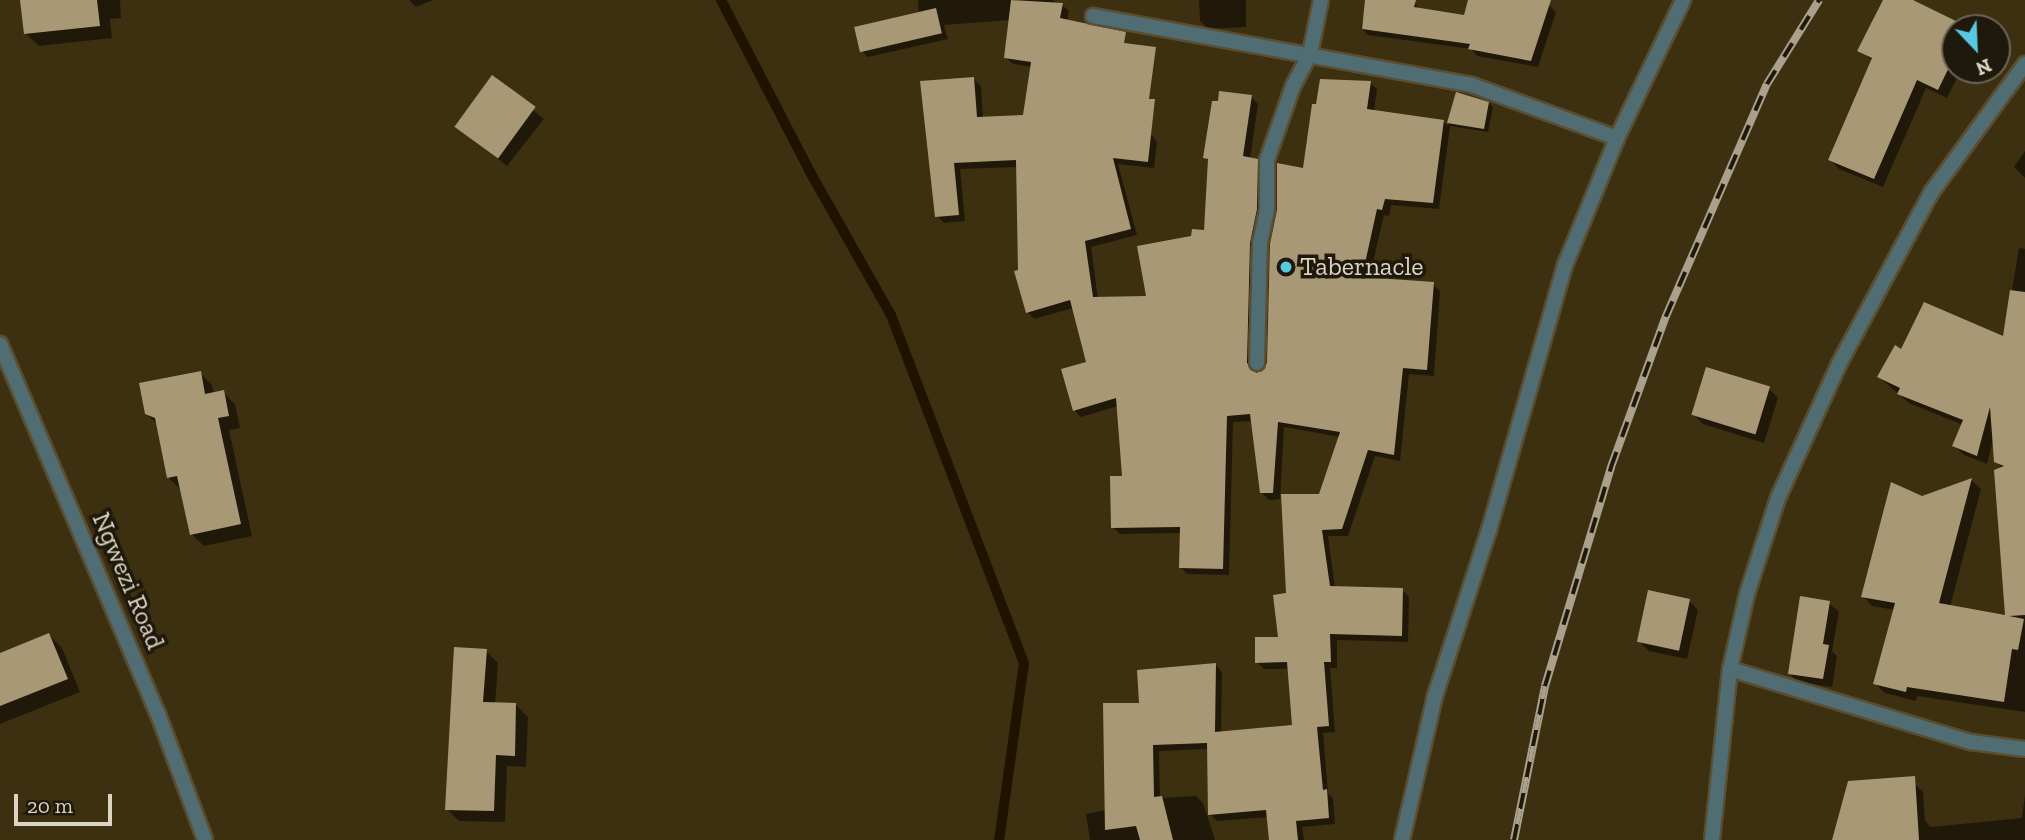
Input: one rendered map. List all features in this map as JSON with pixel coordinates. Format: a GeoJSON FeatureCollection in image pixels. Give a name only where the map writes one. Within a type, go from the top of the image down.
{"type":"FeatureCollection","features":[{"type":"Feature","properties":{"kind":"street"},"geometry":{"type":"LineString","coordinates":[[1256,363],[1260,243],[1267,209],[1267,160],[1293,86],[1310,54],[1321,0]]}},
{"type":"Feature","properties":{"kind":"street"},"geometry":{"type":"LineString","coordinates":[[1402,840],[1435,696],[1489,530],[1566,265],[1616,138],[1683,0]]}},
{"type":"Feature","properties":{"kind":"street"},"geometry":{"type":"LineString","coordinates":[[1093,16],[1472,85],[1616,138]]}},
{"type":"Feature","properties":{"kind":"street"},"geometry":{"type":"LineString","coordinates":[[1712,840],[1730,669],[1747,594],[1778,498],[1839,364],[1931,193],[2025,64]]}},
{"type":"Feature","properties":{"kind":"street","name":"Ngwezi Road"},"geometry":{"type":"LineString","coordinates":[[0,344],[158,713],[205,840]]}},
{"type":"Feature","properties":{"kind":"street"},"geometry":{"type":"LineString","coordinates":[[1730,669],[1971,742],[2025,749]]}},
{"type":"Feature","properties":{"kind":"building"},"geometry":{"type":"Polygon","coordinates":[[[20,0],[97,0],[100,26],[24,34],[20,0]]]}},
{"type":"Feature","properties":{"kind":"building"},"geometry":{"type":"Polygon","coordinates":[[[1011,0],[1063,3],[1060,18],[1126,32],[1124,43],[1156,47],[1149,99],[1155,99],[1148,162],[1113,158],[1131,229],[1085,241],[1093,297],[1146,296],[1137,246],[1191,236],[1192,229],[1204,230],[1208,159],[1203,158],[1212,101],[1218,101],[1219,91],[1252,95],[1243,156],[1258,159],[1257,209],[1250,243],[1247,363],[1256,373],[1262,371],[1267,363],[1270,244],[1277,210],[1277,163],[1303,168],[1312,104],[1316,104],[1320,79],[1371,81],[1367,109],[1444,120],[1433,203],[1385,199],[1382,210],[1377,209],[1362,277],[1434,282],[1427,370],[1403,368],[1394,455],[1368,450],[1342,529],[1322,530],[1330,586],[1403,588],[1402,636],[1330,634],[1331,662],[1324,662],[1329,726],[1317,727],[1323,790],[1327,789],[1329,818],[1296,821],[1298,840],[1269,840],[1266,810],[1208,815],[1207,743],[1153,745],[1154,797],[1162,796],[1173,840],[1140,840],[1136,826],[1105,830],[1103,703],[1139,703],[1137,670],[1216,663],[1215,732],[1292,725],[1287,662],[1255,663],[1255,637],[1278,637],[1273,595],[1286,593],[1281,494],[1319,494],[1340,432],[1278,422],[1273,493],[1260,493],[1250,414],[1227,416],[1223,569],[1179,568],[1180,527],[1111,528],[1110,476],[1122,476],[1116,398],[1073,411],[1061,369],[1086,362],[1070,300],[1026,313],[1014,271],[1018,270],[1016,160],[954,163],[959,215],[935,217],[920,81],[974,77],[977,117],[1023,115],[1031,62],[1004,58],[1011,0]]]}},
{"type":"Feature","properties":{"kind":"building"},"geometry":{"type":"Polygon","coordinates":[[[1365,0],[1416,0],[1414,7],[1464,15],[1468,0],[1551,0],[1531,61],[1468,49],[1470,44],[1362,29],[1365,0]]]}},
{"type":"Feature","properties":{"kind":"building"},"geometry":{"type":"Polygon","coordinates":[[[1883,0],[1913,0],[1942,14],[1941,84],[1938,90],[1917,80],[1874,179],[1828,160],[1872,58],[1857,51],[1883,0]]]}},
{"type":"Feature","properties":{"kind":"building"},"geometry":{"type":"Polygon","coordinates":[[[936,8],[942,33],[860,52],[854,27],[936,8]]]}},
{"type":"Feature","properties":{"kind":"building"},"geometry":{"type":"Polygon","coordinates":[[[492,75],[536,107],[498,159],[454,127],[492,75]]]}},
{"type":"Feature","properties":{"kind":"building"},"geometry":{"type":"Polygon","coordinates":[[[1456,92],[1489,102],[1484,129],[1447,123],[1456,92]]]}},
{"type":"Feature","properties":{"kind":"building"},"geometry":{"type":"Polygon","coordinates":[[[2010,290],[2025,292],[2025,615],[2009,616],[2024,619],[2018,650],[2012,649],[2004,702],[1907,687],[1906,692],[1873,684],[1895,603],[1861,597],[1891,482],[1922,496],[1972,478],[1939,603],[2005,615],[1994,470],[2004,466],[1994,462],[1990,407],[1977,456],[1952,446],[1963,420],[1897,394],[1900,388],[1877,377],[1895,345],[1901,349],[1924,302],[2003,336],[2010,290]]]}},
{"type":"Feature","properties":{"kind":"building"},"geometry":{"type":"Polygon","coordinates":[[[1706,367],[1770,387],[1755,434],[1691,415],[1706,367]]]}},
{"type":"Feature","properties":{"kind":"building"},"geometry":{"type":"Polygon","coordinates":[[[201,371],[205,394],[224,390],[229,416],[218,418],[241,524],[190,535],[177,476],[167,478],[155,418],[145,414],[139,383],[201,371]]]}},
{"type":"Feature","properties":{"kind":"building"},"geometry":{"type":"Polygon","coordinates":[[[1648,590],[1690,599],[1679,651],[1637,642],[1648,590]]]}},
{"type":"Feature","properties":{"kind":"building"},"geometry":{"type":"Polygon","coordinates":[[[1800,596],[1830,601],[1823,644],[1829,645],[1823,679],[1788,674],[1800,596]]]}},
{"type":"Feature","properties":{"kind":"building"},"geometry":{"type":"Polygon","coordinates":[[[49,633],[68,679],[0,706],[0,653],[49,633]]]}},
{"type":"Feature","properties":{"kind":"building"},"geometry":{"type":"Polygon","coordinates":[[[454,647],[487,649],[483,702],[516,703],[515,756],[496,755],[494,811],[445,810],[454,647]]]}},
{"type":"Feature","properties":{"kind":"building"},"geometry":{"type":"Polygon","coordinates":[[[1915,776],[1919,840],[1832,840],[1848,781],[1915,776]]]}},
{"type":"Feature","properties":{"kind":"waterway"},"geometry":{"type":"LineString","coordinates":[[721,0],[810,172],[891,315],[1024,663],[999,840]]}},
{"type":"Feature","properties":{"kind":"railway"},"geometry":{"type":"LineString","coordinates":[[1514,840],[1545,686],[1611,467],[1666,316],[1767,84],[1819,0]]}},
{"type":"Feature","properties":{"kind":"place","name":"Tabernacle"},"geometry":{"type":"Point","coordinates":[1286,267]}}]}
